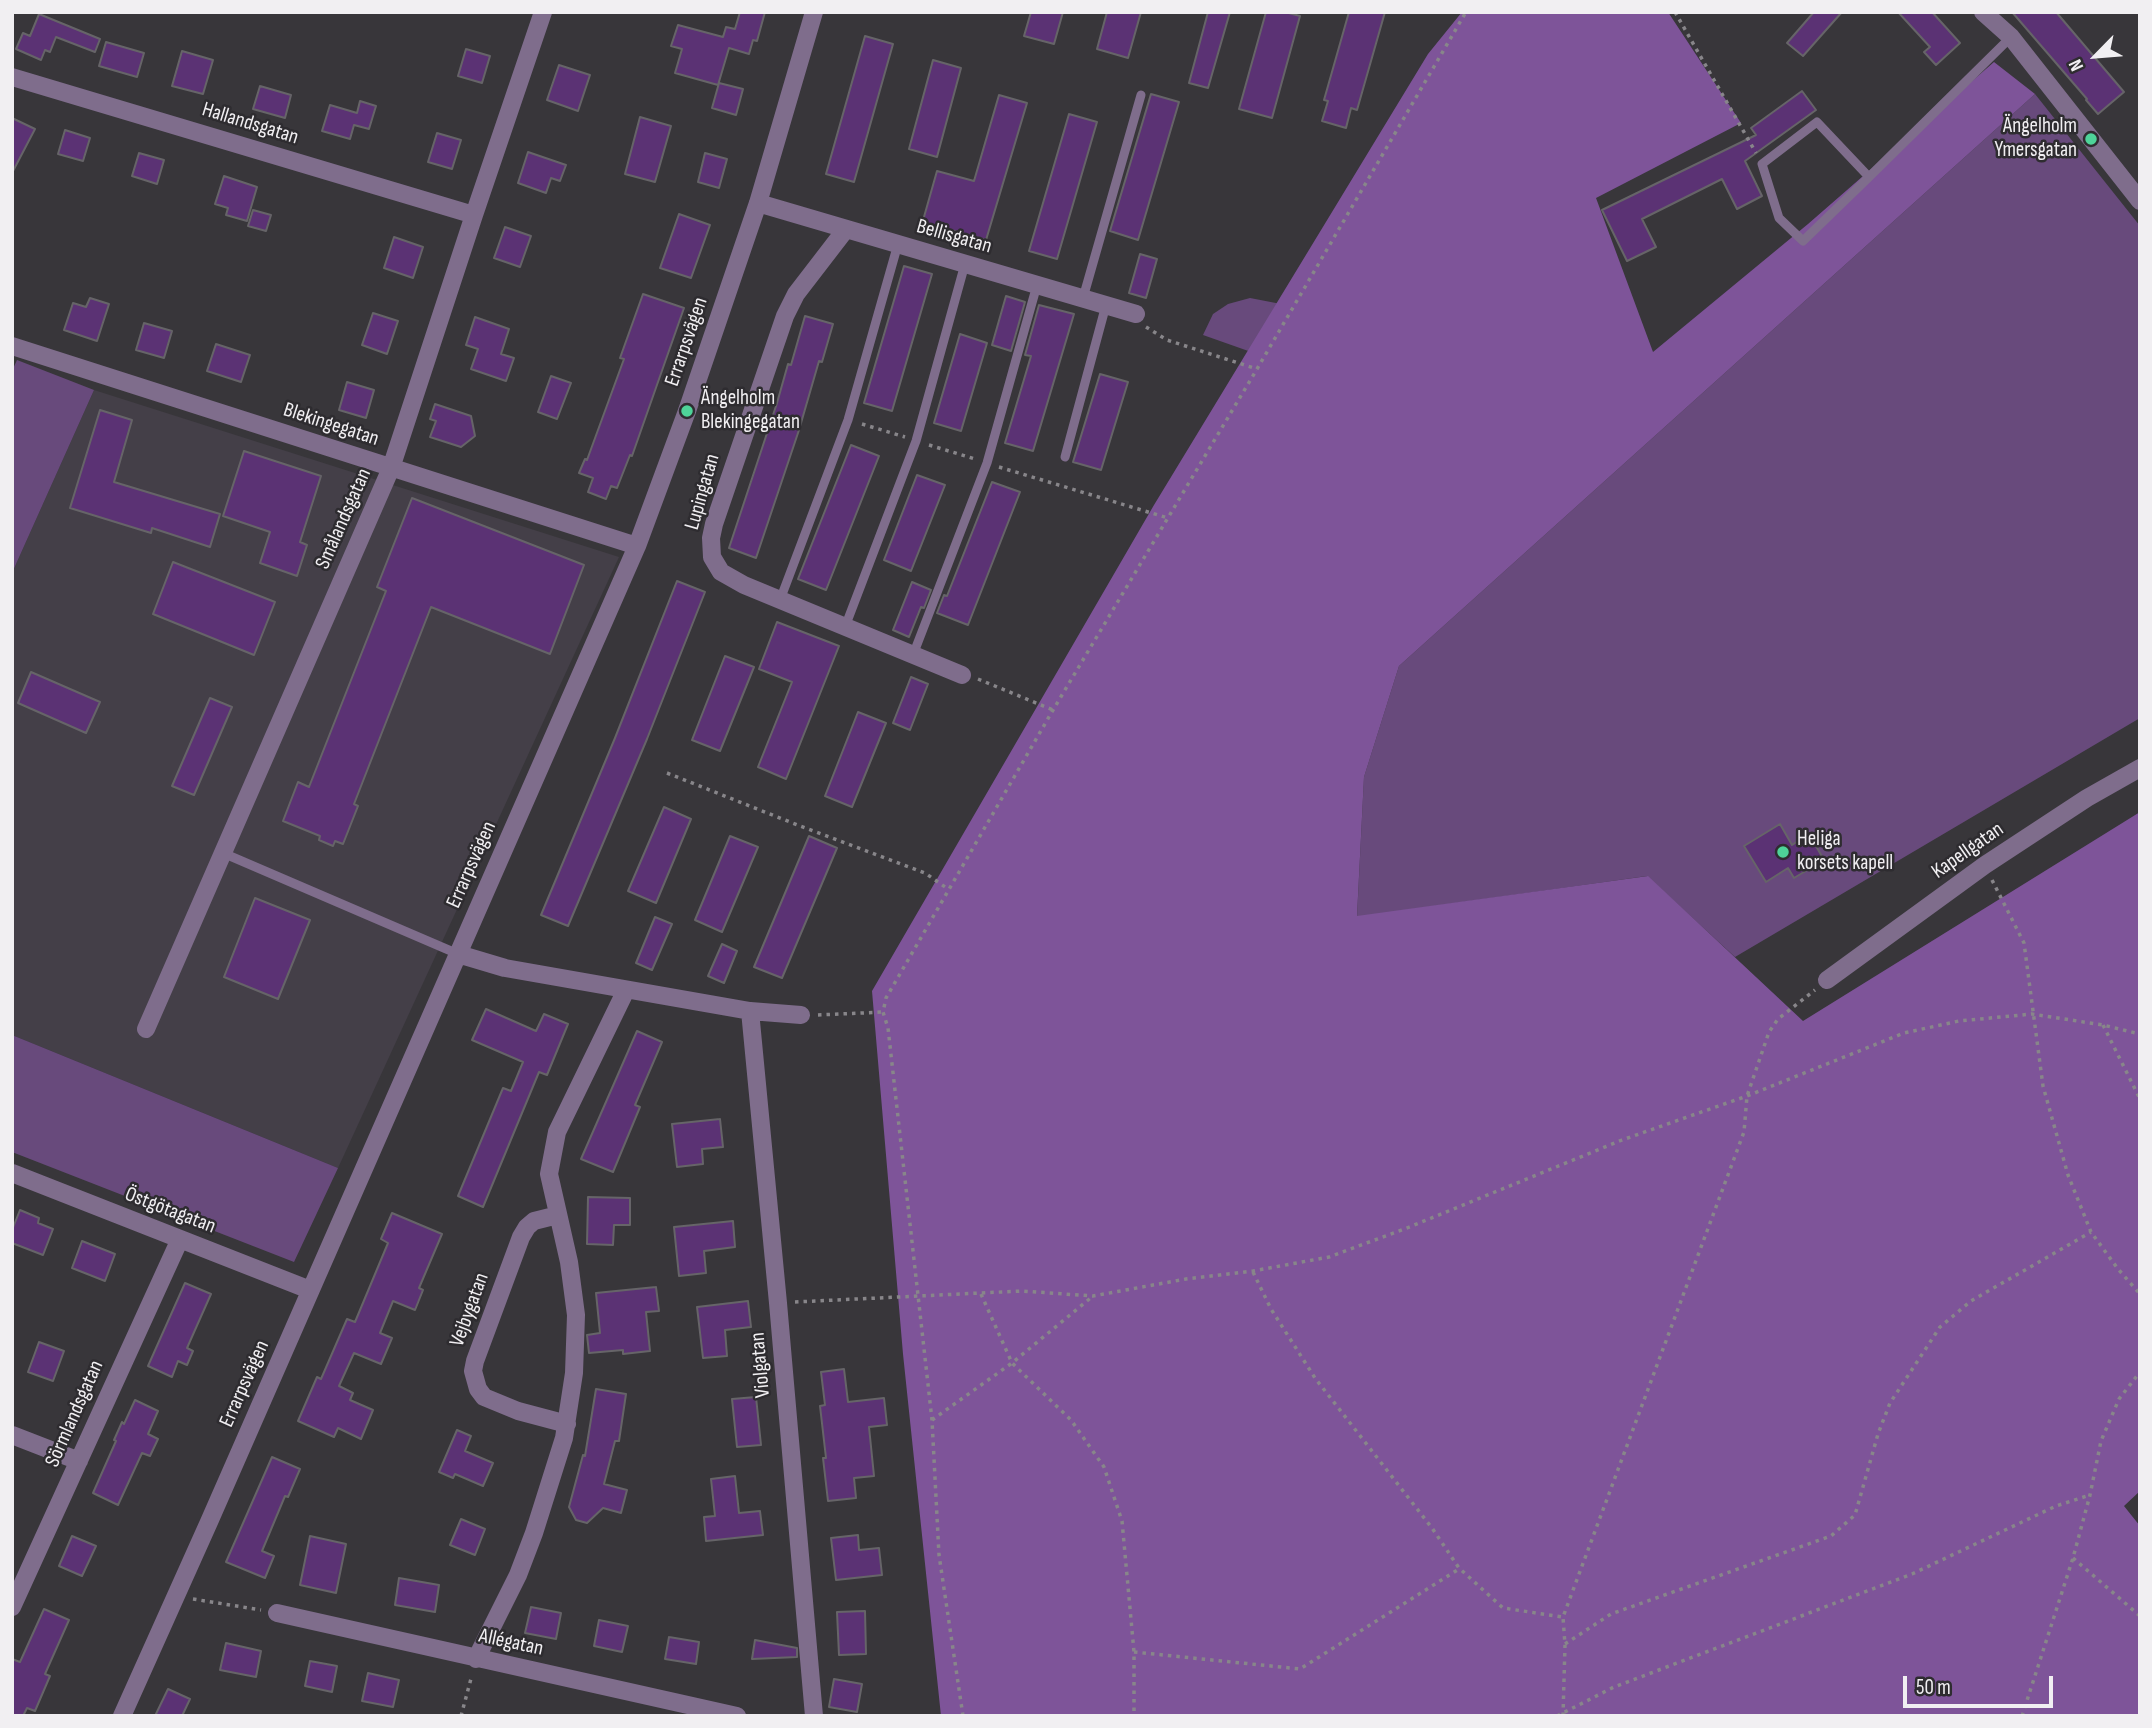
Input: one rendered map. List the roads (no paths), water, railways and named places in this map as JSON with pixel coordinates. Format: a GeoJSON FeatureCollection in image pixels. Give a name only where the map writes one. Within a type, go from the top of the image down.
{"type":"FeatureCollection","features":[{"type":"Feature","properties":{"kind":"street","name":"Smålandsgatan"},"geometry":{"type":"LineString","coordinates":[[146,1029],[391,468],[543,12]]}},
{"type":"Feature","properties":{"kind":"street","name":"Errarpsvägen"},"geometry":{"type":"LineString","coordinates":[[122,1716],[637,546],[687,411],[758,203],[814,12]]}},
{"type":"Feature","properties":{"kind":"street"},"geometry":{"type":"LineString","coordinates":[[1983,12],[2011,37],[2138,194]]}},
{"type":"Feature","properties":{"kind":"street","name":"Hallandsgatan"},"geometry":{"type":"LineString","coordinates":[[12,77],[474,215]]}},
{"type":"Feature","properties":{"kind":"street","name":"Bellisgatan"},"geometry":{"type":"LineString","coordinates":[[758,203],[1136,314]]}},
{"type":"Feature","properties":{"kind":"street","name":"Lupingatan"},"geometry":{"type":"LineString","coordinates":[[846,229],[790,303],[714,524],[712,557],[721,572],[744,585],[962,675]]}},
{"type":"Feature","properties":{"kind":"street","name":"Blekingegatan"},"geometry":{"type":"LineString","coordinates":[[12,346],[637,546]]}},
{"type":"Feature","properties":{"kind":"street","name":"Kapellgatan"},"geometry":{"type":"LineString","coordinates":[[1827,980],[1985,865],[2087,798],[2140,768]]}},
{"type":"Feature","properties":{"kind":"street"},"geometry":{"type":"LineString","coordinates":[[458,954],[505,968],[750,1011],[801,1016]]}},
{"type":"Feature","properties":{"kind":"street"},"geometry":{"type":"LineString","coordinates":[[476,1659],[518,1575],[555,1472],[567,1424],[574,1373],[576,1315],[569,1262],[550,1174],[557,1132],[626,989]]}},
{"type":"Feature","properties":{"kind":"street","name":"Violgatan"},"geometry":{"type":"LineString","coordinates":[[750,1011],[814,1716]]}},
{"type":"Feature","properties":{"kind":"street","name":"Östgötagatan"},"geometry":{"type":"LineString","coordinates":[[12,1173],[310,1290]]}},
{"type":"Feature","properties":{"kind":"street","name":"Vejbygatan"},"geometry":{"type":"LineString","coordinates":[[558,1215],[534,1222],[521,1237],[473,1371],[478,1389],[484,1397],[518,1411],[567,1424]]}},
{"type":"Feature","properties":{"kind":"street","name":"Sörmlandsgatan"},"geometry":{"type":"LineString","coordinates":[[12,1607],[180,1239]]}},
{"type":"Feature","properties":{"kind":"street"},"geometry":{"type":"LineString","coordinates":[[12,1435],[79,1461]]}},
{"type":"Feature","properties":{"kind":"street","name":"Allégatan"},"geometry":{"type":"LineString","coordinates":[[277,1613],[737,1716]]}},
{"type":"Feature","properties":{"kind":"lane"},"geometry":{"type":"LineString","coordinates":[[1869,177],[1817,121],[1762,164],[1779,218],[1803,241],[1869,177],[2011,37]]}},
{"type":"Feature","properties":{"kind":"lane"},"geometry":{"type":"LineString","coordinates":[[1083,298],[1141,95]]}},
{"type":"Feature","properties":{"kind":"lane"},"geometry":{"type":"LineString","coordinates":[[780,600],[848,419],[898,244]]}},
{"type":"Feature","properties":{"kind":"lane"},"geometry":{"type":"LineString","coordinates":[[845,627],[916,441],[965,264]]}},
{"type":"Feature","properties":{"kind":"lane"},"geometry":{"type":"LineString","coordinates":[[913,655],[987,463],[1037,285]]}},
{"type":"Feature","properties":{"kind":"lane"},"geometry":{"type":"LineString","coordinates":[[1065,457],[1106,305]]}},
{"type":"Feature","properties":{"kind":"lane"},"geometry":{"type":"LineString","coordinates":[[223,853],[458,954]]}},
{"type":"Feature","properties":{"kind":"place","name":"Ängelholm Ymersgatan"},"geometry":{"type":"Point","coordinates":[2091,139]}},
{"type":"Feature","properties":{"kind":"place","name":"Ängelholm Blekingegatan"},"geometry":{"type":"Point","coordinates":[687,411]}},
{"type":"Feature","properties":{"kind":"place","name":"Heliga korsets kapell"},"geometry":{"type":"Point","coordinates":[1783,852]}}]}
